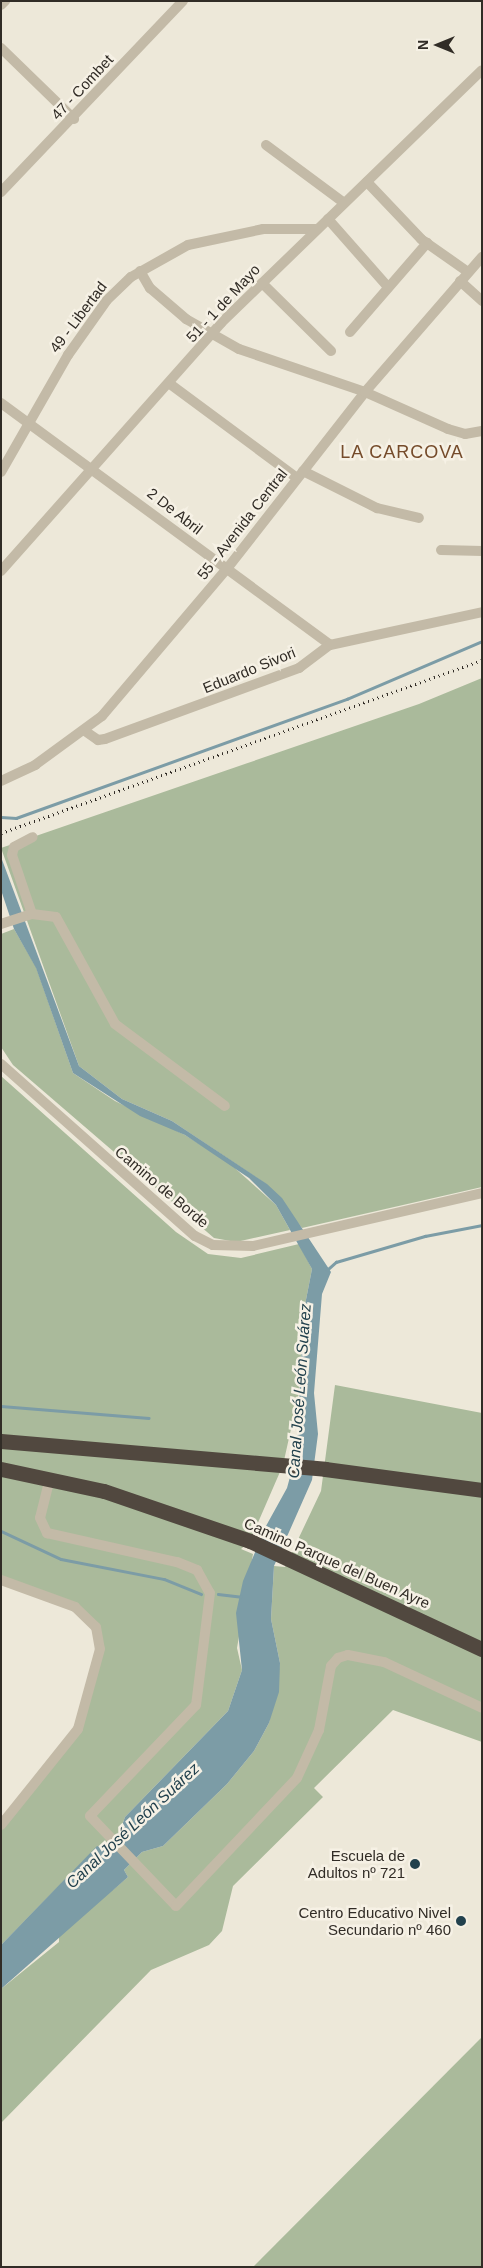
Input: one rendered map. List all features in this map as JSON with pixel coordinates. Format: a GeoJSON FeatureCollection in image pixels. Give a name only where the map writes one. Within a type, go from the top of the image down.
{"type":"FeatureCollection","features":[{"type":"Feature","properties":{"kind":"highway"},"geometry":{"type":"LineString","coordinates":[[1,1441],[325,1468],[444,1483],[482,1490]]}},
{"type":"Feature","properties":{"kind":"highway","name":"Camino Parque del Buen Ayre"},"geometry":{"type":"LineString","coordinates":[[1,1469],[50,1478],[144,1503],[250,1541],[288,1557],[482,1649]]}},
{"type":"Feature","properties":{"kind":"highway"},"geometry":{"type":"LineString","coordinates":[[444,1483],[482,1482]]}},
{"type":"Feature","properties":{"kind":"street"},"geometry":{"type":"LineString","coordinates":[[1,5],[5,1]]}},
{"type":"Feature","properties":{"kind":"street","name":"47 - Combet"},"geometry":{"type":"LineString","coordinates":[[1,192],[74,119],[183,1]]}},
{"type":"Feature","properties":{"kind":"street"},"geometry":{"type":"LineString","coordinates":[[1,48],[74,119]]}},
{"type":"Feature","properties":{"kind":"street","name":"51 - 1 de Mayo"},"geometry":{"type":"LineString","coordinates":[[1,571],[170,384],[211,334],[262,282],[482,70]]}},
{"type":"Feature","properties":{"kind":"street"},"geometry":{"type":"LineString","coordinates":[[266,145],[344,203]]}},
{"type":"Feature","properties":{"kind":"street"},"geometry":{"type":"LineString","coordinates":[[367,182],[427,243],[468,272]]}},
{"type":"Feature","properties":{"kind":"street"},"geometry":{"type":"LineString","coordinates":[[328,219],[388,287]]}},
{"type":"Feature","properties":{"kind":"street","name":"49 - Libertad"},"geometry":{"type":"LineString","coordinates":[[1,472],[27,422],[88,325],[113,293],[140,271],[188,245],[263,229],[307,226],[317,229]]}},
{"type":"Feature","properties":{"kind":"street"},"geometry":{"type":"LineString","coordinates":[[350,332],[427,243]]}},
{"type":"Feature","properties":{"kind":"street","name":"55 - Avenida Central"},"geometry":{"type":"LineString","coordinates":[[1,781],[35,765],[85,730],[226,570],[365,392],[482,257]]}},
{"type":"Feature","properties":{"kind":"street"},"geometry":{"type":"LineString","coordinates":[[140,271],[150,288],[211,334],[239,349],[365,392],[448,429],[465,434],[482,431]]}},
{"type":"Feature","properties":{"kind":"street"},"geometry":{"type":"LineString","coordinates":[[460,281],[482,300]]}},
{"type":"Feature","properties":{"kind":"street"},"geometry":{"type":"LineString","coordinates":[[262,282],[331,351]]}},
{"type":"Feature","properties":{"kind":"street"},"geometry":{"type":"LineString","coordinates":[[170,384],[300,474],[377,508],[419,518]]}},
{"type":"Feature","properties":{"kind":"street","name":"2 De Abril"},"geometry":{"type":"LineString","coordinates":[[1,403],[330,645]]}},
{"type":"Feature","properties":{"kind":"street"},"geometry":{"type":"LineString","coordinates":[[441,550],[482,551]]}},
{"type":"Feature","properties":{"kind":"street","name":"Eduardo Sivori"},"geometry":{"type":"LineString","coordinates":[[85,730],[98,740],[114,736],[300,668],[330,645],[482,612]]}},
{"type":"Feature","properties":{"kind":"street"},"geometry":{"type":"LineString","coordinates":[[30,915],[12,855],[14,847],[33,836]]}},
{"type":"Feature","properties":{"kind":"street"},"geometry":{"type":"LineString","coordinates":[[4,924],[30,915],[56,917],[66,929],[115,1024],[224,1106]]}},
{"type":"Feature","properties":{"kind":"street","name":"Camino de Borde"},"geometry":{"type":"LineString","coordinates":[[1,1064],[195,1236],[228,1248],[283,1238],[482,1194]]}},
{"type":"Feature","properties":{"kind":"street"},"geometry":{"type":"LineString","coordinates":[[50,1478],[40,1518],[47,1533],[177,1562],[197,1570],[210,1593],[199,1696],[188,1716],[92,1813],[92,1822],[176,1906],[297,1778],[319,1730],[331,1666],[342,1655],[384,1662],[482,1708]]}},
{"type":"Feature","properties":{"kind":"street"},"geometry":{"type":"LineString","coordinates":[[1,1580],[75,1607],[96,1627],[100,1649],[78,1729],[1,1825]]}},
{"type":"Feature","properties":{"kind":"green space"},"geometry":{"type":"Polygon","coordinates":[[[482,678],[482,1187],[302,1228],[266,1184],[172,1121],[122,1099],[79,1066],[1,848],[419,704],[482,678]]]}},
{"type":"Feature","properties":{"kind":"green space"},"geometry":{"type":"Polygon","coordinates":[[[14,929],[36,967],[73,1073],[115,1101],[185,1135],[228,1162],[276,1205],[290,1230],[236,1242],[214,1238],[13,1065],[1,1047],[1,934],[14,929]]]}},
{"type":"Feature","properties":{"kind":"green space"},"geometry":{"type":"Polygon","coordinates":[[[1,1076],[176,1232],[208,1254],[241,1258],[299,1244],[312,1269],[304,1310],[299,1393],[283,1465],[250,1541],[241,1549],[253,1554],[237,1648],[242,1670],[228,1711],[125,1817],[120,1831],[103,1848],[97,1847],[1,1945],[1,1825],[78,1729],[100,1649],[96,1627],[75,1607],[1,1580],[1,1076]]]}},
{"type":"Feature","properties":{"kind":"green space"},"geometry":{"type":"Polygon","coordinates":[[[335,1385],[482,1413],[482,1742],[393,1710],[314,1788],[323,1797],[233,1886],[222,1931],[209,1945],[151,1970],[1,2123],[1,1989],[59,1942],[59,1923],[114,1889],[128,1877],[124,1870],[142,1852],[163,1846],[227,1784],[254,1751],[269,1723],[280,1663],[271,1619],[274,1566],[285,1567],[321,1491],[335,1385]]]}},
{"type":"Feature","properties":{"kind":"green space"},"geometry":{"type":"Polygon","coordinates":[[[482,2037],[482,2267],[253,2267],[482,2037]]]}},
{"type":"Feature","properties":{"kind":"water","name":"Canal José León Suárez"},"geometry":{"type":"Polygon","coordinates":[[[1,857],[79,1066],[122,1099],[172,1121],[267,1184],[282,1198],[331,1272],[322,1294],[314,1393],[318,1434],[312,1480],[274,1566],[271,1619],[280,1663],[279,1692],[269,1723],[254,1751],[227,1784],[163,1846],[142,1852],[124,1870],[128,1877],[1,1989],[1,1945],[97,1846],[104,1848],[120,1831],[125,1817],[228,1711],[242,1670],[236,1613],[243,1581],[266,1526],[287,1488],[296,1455],[304,1310],[312,1269],[276,1205],[249,1178],[185,1135],[140,1116],[73,1073],[36,968],[14,929],[1,890],[1,857]]]}},
{"type":"Feature","properties":{"kind":"waterway"},"geometry":{"type":"LineString","coordinates":[[1,817],[16,818],[347,699],[482,641]]}},
{"type":"Feature","properties":{"kind":"waterway"},"geometry":{"type":"LineString","coordinates":[[327,1270],[336,1262],[425,1236],[482,1225]]}},
{"type":"Feature","properties":{"kind":"waterway"},"geometry":{"type":"LineString","coordinates":[[1,1406],[149,1418]]}},
{"type":"Feature","properties":{"kind":"waterway"},"geometry":{"type":"LineString","coordinates":[[1,1531],[61,1559],[164,1579],[201,1594]]}},
{"type":"Feature","properties":{"kind":"waterway"},"geometry":{"type":"LineString","coordinates":[[218,1594],[241,1597]]}},
{"type":"Feature","properties":{"kind":"railway"},"geometry":{"type":"LineString","coordinates":[[1,833],[482,660]]}},
{"type":"Feature","properties":{"kind":"place","name":"Escuela de Adultos nº 721"},"geometry":{"type":"Point","coordinates":[415,1864]}},
{"type":"Feature","properties":{"kind":"place","name":"Centro Educativo Nivel Secundario nº 460"},"geometry":{"type":"Point","coordinates":[461,1921]}},
{"type":"Feature","properties":{"kind":"district","name":"LA CARCOVA"},"geometry":{"type":"Point","coordinates":[402,452]}}]}
